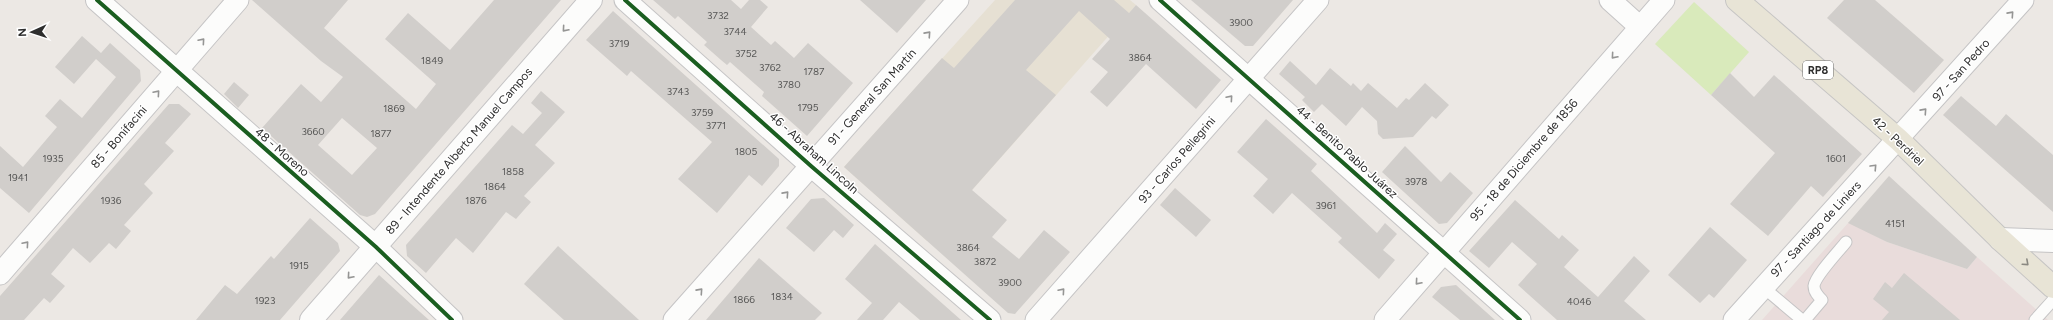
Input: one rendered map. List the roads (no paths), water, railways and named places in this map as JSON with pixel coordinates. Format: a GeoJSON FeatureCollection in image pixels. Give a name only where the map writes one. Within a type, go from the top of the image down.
{"type":"FeatureCollection","features":[{"type":"Feature","properties":{"kind":"main road","name":"42 - Perdriel"},"geometry":{"type":"LineString","coordinates":[[1737,0],[1898,140],[2000,239],[2053,287]]}},
{"type":"Feature","properties":{"kind":"street","name":"48 - Moreno"},"geometry":{"type":"LineString","coordinates":[[97,0],[177,70],[236,125],[376,246],[452,320]]}},
{"type":"Feature","properties":{"kind":"street","name":"85 - Bonifacini"},"geometry":{"type":"LineString","coordinates":[[0,274],[238,0]]}},
{"type":"Feature","properties":{"kind":"street","name":"89 - Intendente Alberto Manuel Campos"},"geometry":{"type":"LineString","coordinates":[[311,320],[591,0]]}},
{"type":"Feature","properties":{"kind":"street","name":"46 - Abraham Lincoln"},"geometry":{"type":"LineString","coordinates":[[625,0],[812,166],[990,320]]}},
{"type":"Feature","properties":{"kind":"street","name":"91 - General San Martín"},"geometry":{"type":"LineString","coordinates":[[674,320],[958,0]]}},
{"type":"Feature","properties":{"kind":"street","name":"44 - Benito Pablo Juárez"},"geometry":{"type":"LineString","coordinates":[[1160,0],[1249,77],[1520,320]]}},
{"type":"Feature","properties":{"kind":"street","name":"93 - Carlos Pellegrini"},"geometry":{"type":"LineString","coordinates":[[1036,320],[1318,0]]}},
{"type":"Feature","properties":{"kind":"street"},"geometry":{"type":"LineString","coordinates":[[1610,0],[1640,26]]}},
{"type":"Feature","properties":{"kind":"street","name":"95 - 18 de Diciembre de 1856"},"geometry":{"type":"LineString","coordinates":[[1385,320],[1664,0]]}},
{"type":"Feature","properties":{"kind":"street","name":"97 - San Pedro"},"geometry":{"type":"LineString","coordinates":[[1898,140],[2023,0]]}},
{"type":"Feature","properties":{"kind":"street","name":"97 - Santiago de Liniers"},"geometry":{"type":"LineString","coordinates":[[1734,320],[1898,140]]}},
{"type":"Feature","properties":{"kind":"street"},"geometry":{"type":"LineString","coordinates":[[2000,239],[2053,241]]}},
{"type":"Feature","properties":{"kind":"lane"},"geometry":{"type":"LineString","coordinates":[[1805,320],[1822,300],[1816,294],[1814,286],[1817,278],[1846,242]]}},
{"type":"Feature","properties":{"kind":"lane"},"geometry":{"type":"LineString","coordinates":[[1763,287],[1802,320]]}},
{"type":"Feature","properties":{"kind":"lane"},"geometry":{"type":"LineString","coordinates":[[2035,320],[2053,300]]}}]}
